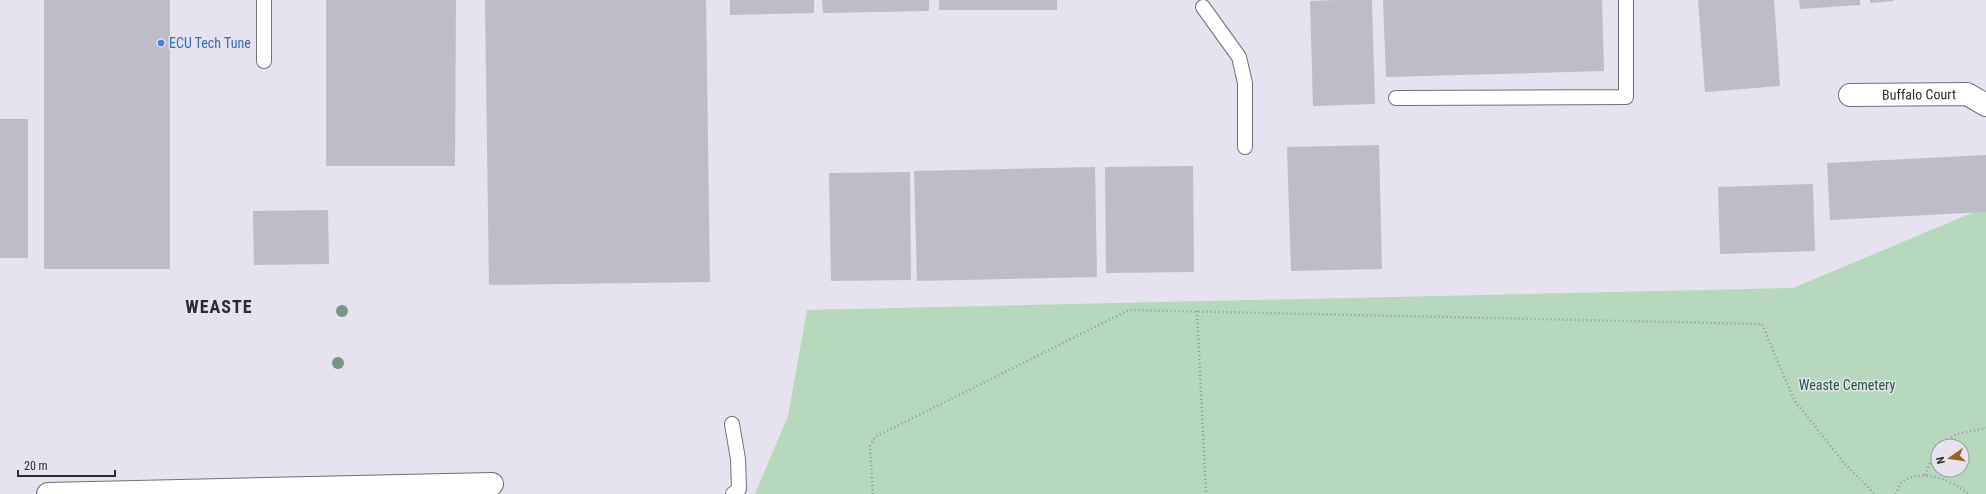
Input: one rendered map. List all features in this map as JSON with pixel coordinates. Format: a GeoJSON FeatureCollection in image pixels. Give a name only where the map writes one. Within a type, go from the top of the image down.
{"type":"FeatureCollection","features":[{"type":"Feature","properties":{"kind":"street","name":"Buffalo Court"},"geometry":{"type":"LineString","coordinates":[[1850,95],[1967,94],[1986,105]]}},
{"type":"Feature","properties":{"kind":"street"},"geometry":{"type":"LineString","coordinates":[[48,494],[492,484]]}},
{"type":"Feature","properties":{"kind":"lane"},"geometry":{"type":"LineString","coordinates":[[264,0],[264,61]]}},
{"type":"Feature","properties":{"kind":"lane"},"geometry":{"type":"LineString","coordinates":[[1396,98],[1626,97],[1626,0]]}},
{"type":"Feature","properties":{"kind":"lane"},"geometry":{"type":"LineString","coordinates":[[1203,7],[1239,57],[1245,83],[1245,147]]}},
{"type":"Feature","properties":{"kind":"lane"},"geometry":{"type":"LineString","coordinates":[[732,424],[739,477],[739,489],[734,494]]}},
{"type":"Feature","properties":{"kind":"path"},"geometry":{"type":"LineString","coordinates":[[873,494],[870,446],[875,437],[1129,310],[1762,324],[1794,400],[1844,463],[1875,494]]}},
{"type":"Feature","properties":{"kind":"path"},"geometry":{"type":"LineString","coordinates":[[1197,311],[1206,494]]}},
{"type":"Feature","properties":{"kind":"path"},"geometry":{"type":"LineString","coordinates":[[1925,475],[1937,446],[1957,434],[1986,428]]}},
{"type":"Feature","properties":{"kind":"path"},"geometry":{"type":"LineString","coordinates":[[1895,494],[1902,483],[1912,478],[1925,475],[1950,481],[1962,488],[1968,494]]}},
{"type":"Feature","properties":{"kind":"green space","name":"Weaste Cemetery"},"geometry":{"type":"Polygon","coordinates":[[[1986,207],[1986,494],[755,494],[788,416],[807,310],[1793,288],[1986,207]]]}},
{"type":"Feature","properties":{"kind":"building"},"geometry":{"type":"Polygon","coordinates":[[[44,0],[170,0],[170,269],[44,269],[44,0]]]}},
{"type":"Feature","properties":{"kind":"building"},"geometry":{"type":"Polygon","coordinates":[[[326,0],[456,0],[455,166],[326,166],[326,0]]]}},
{"type":"Feature","properties":{"kind":"building"},"geometry":{"type":"Polygon","coordinates":[[[485,0],[706,0],[710,282],[489,285],[485,0]]]}},
{"type":"Feature","properties":{"kind":"building"},"geometry":{"type":"Polygon","coordinates":[[[730,0],[814,0],[814,13],[730,15],[730,0]]]}},
{"type":"Feature","properties":{"kind":"building"},"geometry":{"type":"Polygon","coordinates":[[[822,0],[929,0],[929,11],[823,13],[822,0]]]}},
{"type":"Feature","properties":{"kind":"building"},"geometry":{"type":"Polygon","coordinates":[[[939,0],[1057,0],[1057,10],[939,10],[939,0]]]}},
{"type":"Feature","properties":{"kind":"building"},"geometry":{"type":"Polygon","coordinates":[[[1372,0],[1375,104],[1313,106],[1310,1],[1372,0]]]}},
{"type":"Feature","properties":{"kind":"building"},"geometry":{"type":"Polygon","coordinates":[[[1383,0],[1602,0],[1604,71],[1386,77],[1383,0]]]}},
{"type":"Feature","properties":{"kind":"building"},"geometry":{"type":"Polygon","coordinates":[[[1698,0],[1774,0],[1780,86],[1705,92],[1698,0]]]}},
{"type":"Feature","properties":{"kind":"building"},"geometry":{"type":"Polygon","coordinates":[[[1799,0],[1860,0],[1860,5],[1800,9],[1799,0]]]}},
{"type":"Feature","properties":{"kind":"building"},"geometry":{"type":"Polygon","coordinates":[[[1870,0],[1893,0],[1894,1],[1870,3],[1870,0]]]}},
{"type":"Feature","properties":{"kind":"building"},"geometry":{"type":"Polygon","coordinates":[[[0,119],[28,119],[28,258],[0,258],[0,119]]]}},
{"type":"Feature","properties":{"kind":"building"},"geometry":{"type":"Polygon","coordinates":[[[1379,145],[1382,269],[1291,271],[1287,147],[1379,145]]]}},
{"type":"Feature","properties":{"kind":"building"},"geometry":{"type":"Polygon","coordinates":[[[1986,155],[1986,212],[1830,220],[1827,163],[1986,155]]]}},
{"type":"Feature","properties":{"kind":"building"},"geometry":{"type":"Polygon","coordinates":[[[1193,166],[1194,272],[1106,273],[1105,167],[1193,166]]]}},
{"type":"Feature","properties":{"kind":"building"},"geometry":{"type":"Polygon","coordinates":[[[1095,167],[1097,277],[917,281],[914,171],[1095,167]]]}},
{"type":"Feature","properties":{"kind":"building"},"geometry":{"type":"Polygon","coordinates":[[[910,172],[911,280],[831,281],[829,173],[910,172]]]}},
{"type":"Feature","properties":{"kind":"building"},"geometry":{"type":"Polygon","coordinates":[[[1813,184],[1815,251],[1720,254],[1718,187],[1813,184]]]}},
{"type":"Feature","properties":{"kind":"building"},"geometry":{"type":"Polygon","coordinates":[[[328,210],[329,264],[254,265],[253,211],[328,210]]]}},
{"type":"Feature","properties":{"kind":"place","name":"ECU Tech Tune"},"geometry":{"type":"Point","coordinates":[161,43]}},
{"type":"Feature","properties":{"kind":"district","name":"WEASTE"},"geometry":{"type":"Point","coordinates":[219,306]}}]}
